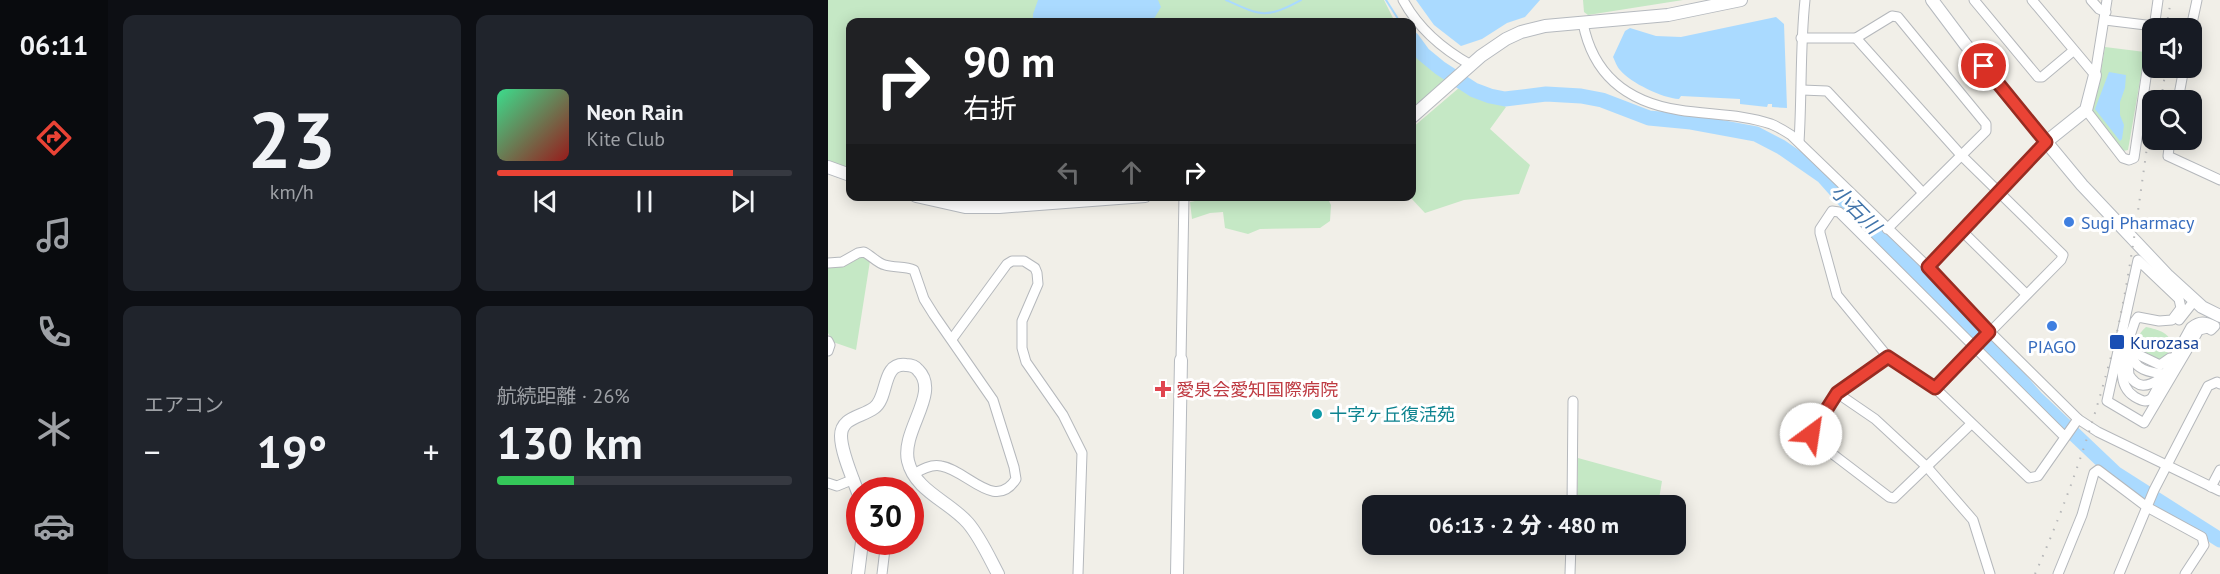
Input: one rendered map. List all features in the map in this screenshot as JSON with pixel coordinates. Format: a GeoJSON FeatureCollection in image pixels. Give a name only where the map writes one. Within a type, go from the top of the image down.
{"type":"FeatureCollection","features":[{"type":"Feature","properties":{"kind":"street"},"geometry":{"type":"LineString","coordinates":[[1403,0],[1431,37],[1451,53],[1471,64]]}},
{"type":"Feature","properties":{"kind":"street"},"geometry":{"type":"LineString","coordinates":[[1416,114],[1471,64],[1506,39],[1521,32],[1545,26],[1668,15],[1741,0]]}},
{"type":"Feature","properties":{"kind":"street"},"geometry":{"type":"LineString","coordinates":[[1799,142],[1802,90],[1801,38],[1805,0]]}},
{"type":"Feature","properties":{"kind":"street"},"geometry":{"type":"LineString","coordinates":[[1932,0],[1965,44],[2082,185],[2168,276],[2198,304],[2220,316]]}},
{"type":"Feature","properties":{"kind":"street"},"geometry":{"type":"LineString","coordinates":[[1974,0],[2038,77],[2073,51]]}},
{"type":"Feature","properties":{"kind":"street"},"geometry":{"type":"LineString","coordinates":[[2032,0],[2095,75]]}},
{"type":"Feature","properties":{"kind":"street"},"geometry":{"type":"LineString","coordinates":[[2091,0],[2105,16],[2142,24]]}},
{"type":"Feature","properties":{"kind":"street"},"geometry":{"type":"LineString","coordinates":[[1928,267],[2046,142],[2086,110],[2095,75],[2107,0]]}},
{"type":"Feature","properties":{"kind":"street"},"geometry":{"type":"LineString","coordinates":[[2155,18],[2158,0]]}},
{"type":"Feature","properties":{"kind":"street"},"geometry":{"type":"LineString","coordinates":[[2193,18],[2197,0]]}},
{"type":"Feature","properties":{"kind":"street"},"geometry":{"type":"LineString","coordinates":[[1801,38],[1856,38],[1892,16],[1898,17],[1986,124],[1986,130],[1887,229]]}},
{"type":"Feature","properties":{"kind":"street"},"geometry":{"type":"LineString","coordinates":[[1583,23],[1598,64],[1614,84],[1624,90],[1659,106],[1756,120],[1773,125],[1799,142],[1928,267],[1987,333],[2077,421],[2220,491]]}},
{"type":"Feature","properties":{"kind":"street"},"geometry":{"type":"LineString","coordinates":[[1856,38],[1961,155],[2063,255],[1935,388]]}},
{"type":"Feature","properties":{"kind":"street"},"geometry":{"type":"LineString","coordinates":[[2086,110],[2123,158],[2129,160],[2134,158],[2146,78]]}},
{"type":"Feature","properties":{"kind":"street"},"geometry":{"type":"LineString","coordinates":[[1802,90],[1827,91],[1923,194]]}},
{"type":"Feature","properties":{"kind":"street"},"geometry":{"type":"LineString","coordinates":[[2168,150],[2170,158],[2220,180]]}},
{"type":"Feature","properties":{"kind":"street"},"geometry":{"type":"LineString","coordinates":[[828,167],[846,174]]}},
{"type":"Feature","properties":{"kind":"street"},"geometry":{"type":"LineString","coordinates":[[938,201],[965,207],[999,207],[1079,201]]}},
{"type":"Feature","properties":{"kind":"street"},"geometry":{"type":"LineString","coordinates":[[1177,574],[1184,201]]}},
{"type":"Feature","properties":{"kind":"street"},"geometry":{"type":"LineString","coordinates":[[2067,436],[1839,212],[1834,210],[1819,231],[1837,295],[1888,357],[1935,388],[2031,479],[2038,476],[2067,436],[2077,421]]}},
{"type":"Feature","properties":{"kind":"street"},"geometry":{"type":"LineString","coordinates":[[1962,231],[2026,294]]}},
{"type":"Feature","properties":{"kind":"street"},"geometry":{"type":"LineString","coordinates":[[828,263],[842,262],[864,252],[888,266],[908,267],[914,270],[924,298],[934,315],[993,400],[1016,480],[1010,489],[1000,493],[987,489],[943,466],[926,468],[914,474]]}},
{"type":"Feature","properties":{"kind":"street"},"geometry":{"type":"LineString","coordinates":[[952,339],[1007,264],[1018,260],[1035,268],[1038,284],[1022,321],[1022,348],[1026,362],[1063,415],[1082,453],[1078,574]]}},
{"type":"Feature","properties":{"kind":"street"},"geometry":{"type":"LineString","coordinates":[[2198,304],[2170,358],[2163,376],[2152,398],[2148,401],[2133,396],[2124,387],[2125,354],[2138,317],[2167,321],[2176,317],[2181,308],[2179,299],[2138,260],[2107,401],[2144,423],[2199,330],[2208,328],[2211,330],[2215,326],[2205,321],[2197,322],[2191,327],[2163,376],[2152,394],[2147,398],[2132,392],[2126,387],[2125,382],[2125,370],[2141,323],[2172,326],[2198,304]]}},
{"type":"Feature","properties":{"kind":"street"},"geometry":{"type":"LineString","coordinates":[[828,340],[830,345],[828,351]]}},
{"type":"Feature","properties":{"kind":"street"},"geometry":{"type":"LineString","coordinates":[[2131,350],[2155,364],[2160,365],[2170,358]]}},
{"type":"Feature","properties":{"kind":"street"},"geometry":{"type":"LineString","coordinates":[[2131,350],[2131,358],[2137,366],[2163,376]]}},
{"type":"Feature","properties":{"kind":"street"},"geometry":{"type":"LineString","coordinates":[[1888,357],[1837,393],[1811,433],[1813,440],[1892,499],[1971,424]]}},
{"type":"Feature","properties":{"kind":"street"},"geometry":{"type":"LineString","coordinates":[[853,477],[841,435],[845,424],[874,408],[880,402],[886,378],[891,369],[900,364],[911,365],[920,371],[926,388],[925,399],[910,434],[907,448],[908,461],[921,485],[955,510],[968,523],[998,574]]}},
{"type":"Feature","properties":{"kind":"street"},"geometry":{"type":"LineString","coordinates":[[2119,574],[2154,490],[2208,386],[2217,382],[2220,384]]}},
{"type":"Feature","properties":{"kind":"street"},"geometry":{"type":"LineString","coordinates":[[1837,393],[1875,418],[1927,468],[1973,520],[1990,574]]}},
{"type":"Feature","properties":{"kind":"street"},"geometry":{"type":"LineString","coordinates":[[1572,495],[1573,400]]}},
{"type":"Feature","properties":{"kind":"street"},"geometry":{"type":"LineString","coordinates":[[2211,486],[2220,470]]}},
{"type":"Feature","properties":{"kind":"street"},"geometry":{"type":"LineString","coordinates":[[2058,574],[2082,515],[2096,471],[2102,471],[2147,507],[2203,540],[2204,545],[2185,574]]}},
{"type":"Feature","properties":{"kind":"street"},"geometry":{"type":"LineString","coordinates":[[828,483],[837,486],[846,482]]}},
{"type":"Feature","properties":{"kind":"street"},"geometry":{"type":"LineString","coordinates":[[858,574],[860,555]]}},
{"type":"Feature","properties":{"kind":"street"},"geometry":{"type":"LineString","coordinates":[[882,574],[884,555]]}},
{"type":"Feature","properties":{"kind":"street"},"geometry":{"type":"LineString","coordinates":[[1570,574],[1571,555]]}},
{"type":"Feature","properties":{"kind":"green space"},"geometry":{"type":"Polygon","coordinates":[[[828,0],[1384,0],[1393,18],[846,18],[846,171],[828,164],[828,0]]]}},
{"type":"Feature","properties":{"kind":"green space"},"geometry":{"type":"Polygon","coordinates":[[[1583,0],[1683,0],[1588,15],[1584,12],[1583,0]]]}},
{"type":"Feature","properties":{"kind":"green space"},"geometry":{"type":"Polygon","coordinates":[[[2105,47],[2142,52],[2142,69],[2128,150],[2123,151],[2090,110],[2105,47]]]}},
{"type":"Feature","properties":{"kind":"green space"},"geometry":{"type":"Polygon","coordinates":[[[1416,49],[1429,63],[1447,78],[1416,106],[1416,49]]]}},
{"type":"Feature","properties":{"kind":"green space"},"geometry":{"type":"Polygon","coordinates":[[[1460,87],[1495,100],[1506,107],[1490,129],[1530,165],[1519,194],[1464,200],[1425,213],[1414,201],[1416,201],[1416,125],[1460,87]]]}},
{"type":"Feature","properties":{"kind":"green space"},"geometry":{"type":"Polygon","coordinates":[[[954,201],[1001,201],[967,203],[954,201]]]}},
{"type":"Feature","properties":{"kind":"green space"},"geometry":{"type":"Polygon","coordinates":[[[1329,201],[1330,221],[1320,228],[1260,229],[1248,234],[1225,228],[1223,212],[1210,213],[1192,219],[1190,202],[1329,201]]]}},
{"type":"Feature","properties":{"kind":"green space"},"geometry":{"type":"Polygon","coordinates":[[[860,255],[865,255],[870,261],[856,350],[833,342],[828,333],[828,266],[853,262],[860,255]]]}},
{"type":"Feature","properties":{"kind":"green space"},"geometry":{"type":"Polygon","coordinates":[[[2146,327],[2163,332],[2171,341],[2172,346],[2164,358],[2159,361],[2141,352],[2139,338],[2146,327]]]}},
{"type":"Feature","properties":{"kind":"green space"},"geometry":{"type":"Polygon","coordinates":[[[1578,458],[1662,481],[1660,495],[1577,495],[1578,458]]]}},
{"type":"Feature","properties":{"kind":"water"},"geometry":{"type":"Polygon","coordinates":[[[1038,0],[1158,0],[1161,7],[1154,18],[1033,18],[1038,0]]]}},
{"type":"Feature","properties":{"kind":"water"},"geometry":{"type":"Polygon","coordinates":[[[1416,0],[1540,0],[1525,17],[1507,23],[1482,39],[1461,46],[1434,25],[1416,0]]]}},
{"type":"Feature","properties":{"kind":"water"},"geometry":{"type":"Polygon","coordinates":[[[1776,17],[1784,24],[1787,108],[1772,107],[1772,104],[1768,104],[1767,107],[1740,104],[1740,99],[1681,96],[1679,99],[1664,96],[1631,80],[1619,69],[1613,57],[1625,31],[1630,28],[1656,36],[1681,37],[1776,17]]]}},
{"type":"Feature","properties":{"kind":"water"},"geometry":{"type":"Polygon","coordinates":[[[2109,72],[2126,75],[2125,88],[2120,102],[2120,115],[2124,125],[2120,141],[2095,109],[2109,72]]]}},
{"type":"Feature","properties":{"kind":"waterway"},"geometry":{"type":"LineString","coordinates":[[1226,0],[1264,13],[1271,13],[1301,0]]}},
{"type":"Feature","properties":{"kind":"waterway","name":"小石川"},"geometry":{"type":"LineString","coordinates":[[1386,0],[1397,18]]}},
{"type":"Feature","properties":{"kind":"waterway","name":"小石川"},"geometry":{"type":"LineString","coordinates":[[1416,44],[1423,54],[1440,68],[1474,90],[1490,96],[1505,99],[1546,94],[1581,96],[1602,100],[1649,118],[1691,122],[1756,134],[1781,147],[1823,176],[1855,212],[1989,344],[2036,398],[2115,473],[2220,540]]}},
{"type":"Feature","properties":{"kind":"railway"},"geometry":{"type":"LineString","coordinates":[[2168,18],[2171,0]]}},
{"type":"Feature","properties":{"kind":"railway"},"geometry":{"type":"LineString","coordinates":[[2163,90],[2164,78]]}},
{"type":"Feature","properties":{"kind":"railway"},"geometry":{"type":"LineString","coordinates":[[2035,574],[2079,461],[2114,345],[2131,259],[2147,150]]}},
{"type":"Feature","properties":{"kind":"place","name":"Sugi Pharmacy"},"geometry":{"type":"Point","coordinates":[2069,222]}},
{"type":"Feature","properties":{"kind":"place","name":"PIAGO"},"geometry":{"type":"Point","coordinates":[2052,326]}},
{"type":"Feature","properties":{"kind":"place","name":"Kurozasa"},"geometry":{"type":"Point","coordinates":[2117,342]}},
{"type":"Feature","properties":{"kind":"place","name":"愛泉会愛知国際病院"},"geometry":{"type":"Point","coordinates":[1163,389]}},
{"type":"Feature","properties":{"kind":"place","name":"十字ヶ丘復活苑"},"geometry":{"type":"Point","coordinates":[1317,414]}},
{"type":"Feature","properties":{"kind":"route"},"geometry":{"type":"LineString","coordinates":[[1811,434],[1837,393],[1888,357],[1935,388],[1989,332],[1928,267],[2046,142],[1984,66]]}}]}
